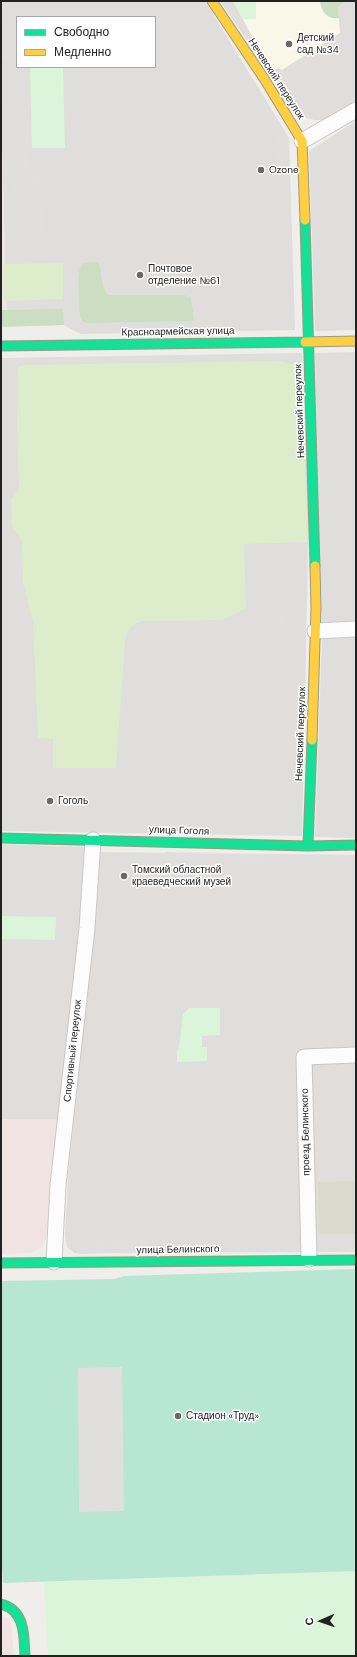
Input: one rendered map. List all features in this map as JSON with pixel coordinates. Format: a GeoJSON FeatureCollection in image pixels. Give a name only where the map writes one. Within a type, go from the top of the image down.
{"type":"FeatureCollection","features":[{"type":"Feature","properties":{"kind":"street","name":"Нечевский переулок"},"geometry":{"type":"LineString","coordinates":[[212,1],[265,80],[302,141],[314,509],[316,631],[308,846]]}},
{"type":"Feature","properties":{"kind":"street"},"geometry":{"type":"LineString","coordinates":[[302,141],[356,110]]}},
{"type":"Feature","properties":{"kind":"street","name":"Красноармейская улица"},"geometry":{"type":"LineString","coordinates":[[1,346],[356,341]]}},
{"type":"Feature","properties":{"kind":"street"},"geometry":{"type":"LineString","coordinates":[[316,631],[356,629]]}},
{"type":"Feature","properties":{"kind":"street","name":"улица Гоголя"},"geometry":{"type":"LineString","coordinates":[[1,838],[308,846],[356,845]]}},
{"type":"Feature","properties":{"kind":"street","name":"Спортивный переулок"},"geometry":{"type":"LineString","coordinates":[[54,1262],[58,1185],[88,918],[93,840]]}},
{"type":"Feature","properties":{"kind":"street","name":"проезд Белинского"},"geometry":{"type":"LineString","coordinates":[[309,1260],[304,1057],[356,1055]]}},
{"type":"Feature","properties":{"kind":"street","name":"улица Белинского"},"geometry":{"type":"LineString","coordinates":[[1,1263],[356,1260]]}},
{"type":"Feature","properties":{"kind":"street"},"geometry":{"type":"LineString","coordinates":[[1,1604],[11,1607],[21,1619],[24,1629],[25,1656]]}},
{"type":"Feature","properties":{"kind":"shaded area"},"geometry":{"type":"Polygon","coordinates":[[[1,1],[205,1],[289,138],[295,330],[80,334],[64,325],[7,326],[1,110],[1,1]]]}},
{"type":"Feature","properties":{"kind":"shaded area"},"geometry":{"type":"Polygon","coordinates":[[[220,1],[356,1],[356,101],[326,120],[314,120],[305,117],[293,107],[220,1]]]}},
{"type":"Feature","properties":{"kind":"shaded area","name":"Детский сад №34"},"geometry":{"type":"Polygon","coordinates":[[[233,1],[346,1],[338,7],[340,33],[282,70],[279,68],[271,71],[233,1]]]}},
{"type":"Feature","properties":{"kind":"shaded area"},"geometry":{"type":"Polygon","coordinates":[[[1,24],[16,24],[16,58],[1,59],[1,24]]]}},
{"type":"Feature","properties":{"kind":"shaded area"},"geometry":{"type":"Polygon","coordinates":[[[27,109],[31,178],[40,178],[43,238],[17,240],[14,180],[6,180],[3,110],[27,109]]]}},
{"type":"Feature","properties":{"kind":"shaded area"},"geometry":{"type":"Polygon","coordinates":[[[1,110],[7,326],[1,326],[1,110]]]}},
{"type":"Feature","properties":{"kind":"shaded area"},"geometry":{"type":"Polygon","coordinates":[[[356,121],[356,330],[315,331],[309,151],[356,121]]]}},
{"type":"Feature","properties":{"kind":"shaded area"},"geometry":{"type":"Polygon","coordinates":[[[277,135],[287,135],[288,170],[278,171],[277,135]]]}},
{"type":"Feature","properties":{"kind":"shaded area"},"geometry":{"type":"Polygon","coordinates":[[[356,352],[356,622],[322,624],[315,353],[356,352]]]}},
{"type":"Feature","properties":{"kind":"shaded area"},"geometry":{"type":"Polygon","coordinates":[[[302,353],[309,504],[302,836],[1,831],[1,358],[302,353]]]}},
{"type":"Feature","properties":{"kind":"shaded area"},"geometry":{"type":"Polygon","coordinates":[[[286,614],[286,624],[245,625],[245,615],[286,614]]]}},
{"type":"Feature","properties":{"kind":"shaded area"},"geometry":{"type":"Polygon","coordinates":[[[356,635],[356,838],[315,837],[322,637],[356,635]]]}},
{"type":"Feature","properties":{"kind":"shaded area"},"geometry":{"type":"Polygon","coordinates":[[[1,844],[86,847],[83,909],[59,1119],[1,1119],[1,844]]]}},
{"type":"Feature","properties":{"kind":"shaded area"},"geometry":{"type":"Polygon","coordinates":[[[98,852],[356,855],[356,1252],[74,1253],[67,1247],[65,1236],[68,1177],[96,907],[98,852]]]}},
{"type":"Feature","properties":{"kind":"shaded area"},"geometry":{"type":"Polygon","coordinates":[[[165,852],[213,853],[213,861],[165,861],[165,852]]]}},
{"type":"Feature","properties":{"kind":"shaded area"},"geometry":{"type":"Polygon","coordinates":[[[237,854],[285,854],[285,863],[237,862],[237,854]]]}},
{"type":"Feature","properties":{"kind":"shaded area"},"geometry":{"type":"Polygon","coordinates":[[[275,1014],[276,1043],[241,1043],[240,1015],[275,1014]]]}},
{"type":"Feature","properties":{"kind":"shaded area"},"geometry":{"type":"Polygon","coordinates":[[[326,1061],[348,1061],[349,1073],[327,1074],[326,1061]]]}},
{"type":"Feature","properties":{"kind":"shaded area"},"geometry":{"type":"Polygon","coordinates":[[[1,1119],[59,1119],[46,1238],[42,1247],[30,1253],[1,1254],[1,1119]]]}},
{"type":"Feature","properties":{"kind":"shaded area"},"geometry":{"type":"Polygon","coordinates":[[[356,1181],[356,1234],[319,1234],[318,1182],[356,1181]]]}},
{"type":"Feature","properties":{"kind":"shaded area"},"geometry":{"type":"Polygon","coordinates":[[[150,1241],[150,1252],[79,1254],[78,1243],[150,1241]]]}},
{"type":"Feature","properties":{"kind":"shaded area"},"geometry":{"type":"Polygon","coordinates":[[[122,1367],[124,1511],[79,1512],[78,1368],[122,1367]]]}},
{"type":"Feature","properties":{"kind":"shaded area"},"geometry":{"type":"Polygon","coordinates":[[[1,1616],[9,1619],[11,1623],[14,1656],[1,1656],[1,1616]]]}},
{"type":"Feature","properties":{"kind":"green space"},"geometry":{"type":"Polygon","coordinates":[[[233,1],[256,1],[256,19],[243,19],[233,1]]]}},
{"type":"Feature","properties":{"kind":"green space"},"geometry":{"type":"Polygon","coordinates":[[[320,1],[346,1],[338,7],[339,18],[332,18],[324,12],[320,1]]]}},
{"type":"Feature","properties":{"kind":"green space"},"geometry":{"type":"Polygon","coordinates":[[[30,68],[63,68],[65,148],[32,148],[30,68]]]}},
{"type":"Feature","properties":{"kind":"green space"},"geometry":{"type":"Polygon","coordinates":[[[88,262],[95,262],[99,264],[105,291],[108,295],[184,295],[191,298],[194,321],[86,323],[82,321],[80,317],[78,283],[80,270],[81,266],[84,264],[88,262]]]}},
{"type":"Feature","properties":{"kind":"green space"},"geometry":{"type":"Polygon","coordinates":[[[63,263],[63,299],[4,301],[4,264],[63,263]]]}},
{"type":"Feature","properties":{"kind":"green space"},"geometry":{"type":"Polygon","coordinates":[[[63,309],[64,325],[1,327],[1,310],[63,309]]]}},
{"type":"Feature","properties":{"kind":"green space"},"geometry":{"type":"Polygon","coordinates":[[[279,361],[295,365],[303,384],[308,542],[244,544],[246,608],[222,620],[142,621],[131,627],[129,629],[125,644],[116,768],[53,768],[53,739],[38,738],[33,622],[23,583],[22,542],[12,526],[11,499],[19,490],[17,424],[18,367],[23,365],[279,361]]]}},
{"type":"Feature","properties":{"kind":"green space"},"geometry":{"type":"Polygon","coordinates":[[[1,916],[56,917],[55,940],[1,939],[1,916]]]}},
{"type":"Feature","properties":{"kind":"green space"},"geometry":{"type":"Polygon","coordinates":[[[189,1008],[220,1008],[220,1035],[202,1036],[202,1047],[207,1047],[207,1061],[177,1062],[177,1051],[179,1047],[183,1014],[189,1008]]]}},
{"type":"Feature","properties":{"kind":"green space","name":"Стадион «Труд»"},"geometry":{"type":"Polygon","coordinates":[[[356,1269],[356,1571],[3,1583],[1,1550],[1,1281],[114,1279],[124,1276],[356,1269]]]}},
{"type":"Feature","properties":{"kind":"green space"},"geometry":{"type":"Polygon","coordinates":[[[356,1571],[356,1656],[48,1656],[44,1582],[356,1571]]]}},
{"type":"Feature","properties":{"kind":"traffic: fast"},"geometry":{"type":"LineString","coordinates":[[305,220],[315,566]]}},
{"type":"Feature","properties":{"kind":"traffic: fast"},"geometry":{"type":"LineString","coordinates":[[1,346],[305,342]]}},
{"type":"Feature","properties":{"kind":"traffic: fast"},"geometry":{"type":"LineString","coordinates":[[308,846],[312,740]]}},
{"type":"Feature","properties":{"kind":"traffic: fast"},"geometry":{"type":"LineString","coordinates":[[1,838],[308,846],[356,845]]}},
{"type":"Feature","properties":{"kind":"traffic: fast"},"geometry":{"type":"LineString","coordinates":[[1,1263],[356,1260]]}},
{"type":"Feature","properties":{"kind":"traffic: fast"},"geometry":{"type":"LineString","coordinates":[[1,1604],[9,1607],[15,1612],[22,1624],[25,1656]]}},
{"type":"Feature","properties":{"kind":"traffic: slow"},"geometry":{"type":"LineString","coordinates":[[212,1],[265,80],[302,141],[305,220]]}},
{"type":"Feature","properties":{"kind":"traffic: slow"},"geometry":{"type":"LineString","coordinates":[[305,342],[356,341]]}},
{"type":"Feature","properties":{"kind":"traffic: slow"},"geometry":{"type":"LineString","coordinates":[[312,740],[316,608],[315,566]]}},
{"type":"Feature","properties":{"kind":"place","name":"Детский сад №34"},"geometry":{"type":"Point","coordinates":[289,44]}},
{"type":"Feature","properties":{"kind":"place","name":"Ozone"},"geometry":{"type":"Point","coordinates":[261,170]}},
{"type":"Feature","properties":{"kind":"place","name":"Почтовое отделение №61"},"geometry":{"type":"Point","coordinates":[140,275]}},
{"type":"Feature","properties":{"kind":"place","name":"Гоголь"},"geometry":{"type":"Point","coordinates":[50,801]}},
{"type":"Feature","properties":{"kind":"place","name":"Томский областной краеведческий музей"},"geometry":{"type":"Point","coordinates":[124,876]}},
{"type":"Feature","properties":{"kind":"place","name":"Стадион «Труд»"},"geometry":{"type":"Point","coordinates":[178,1416]}}]}
